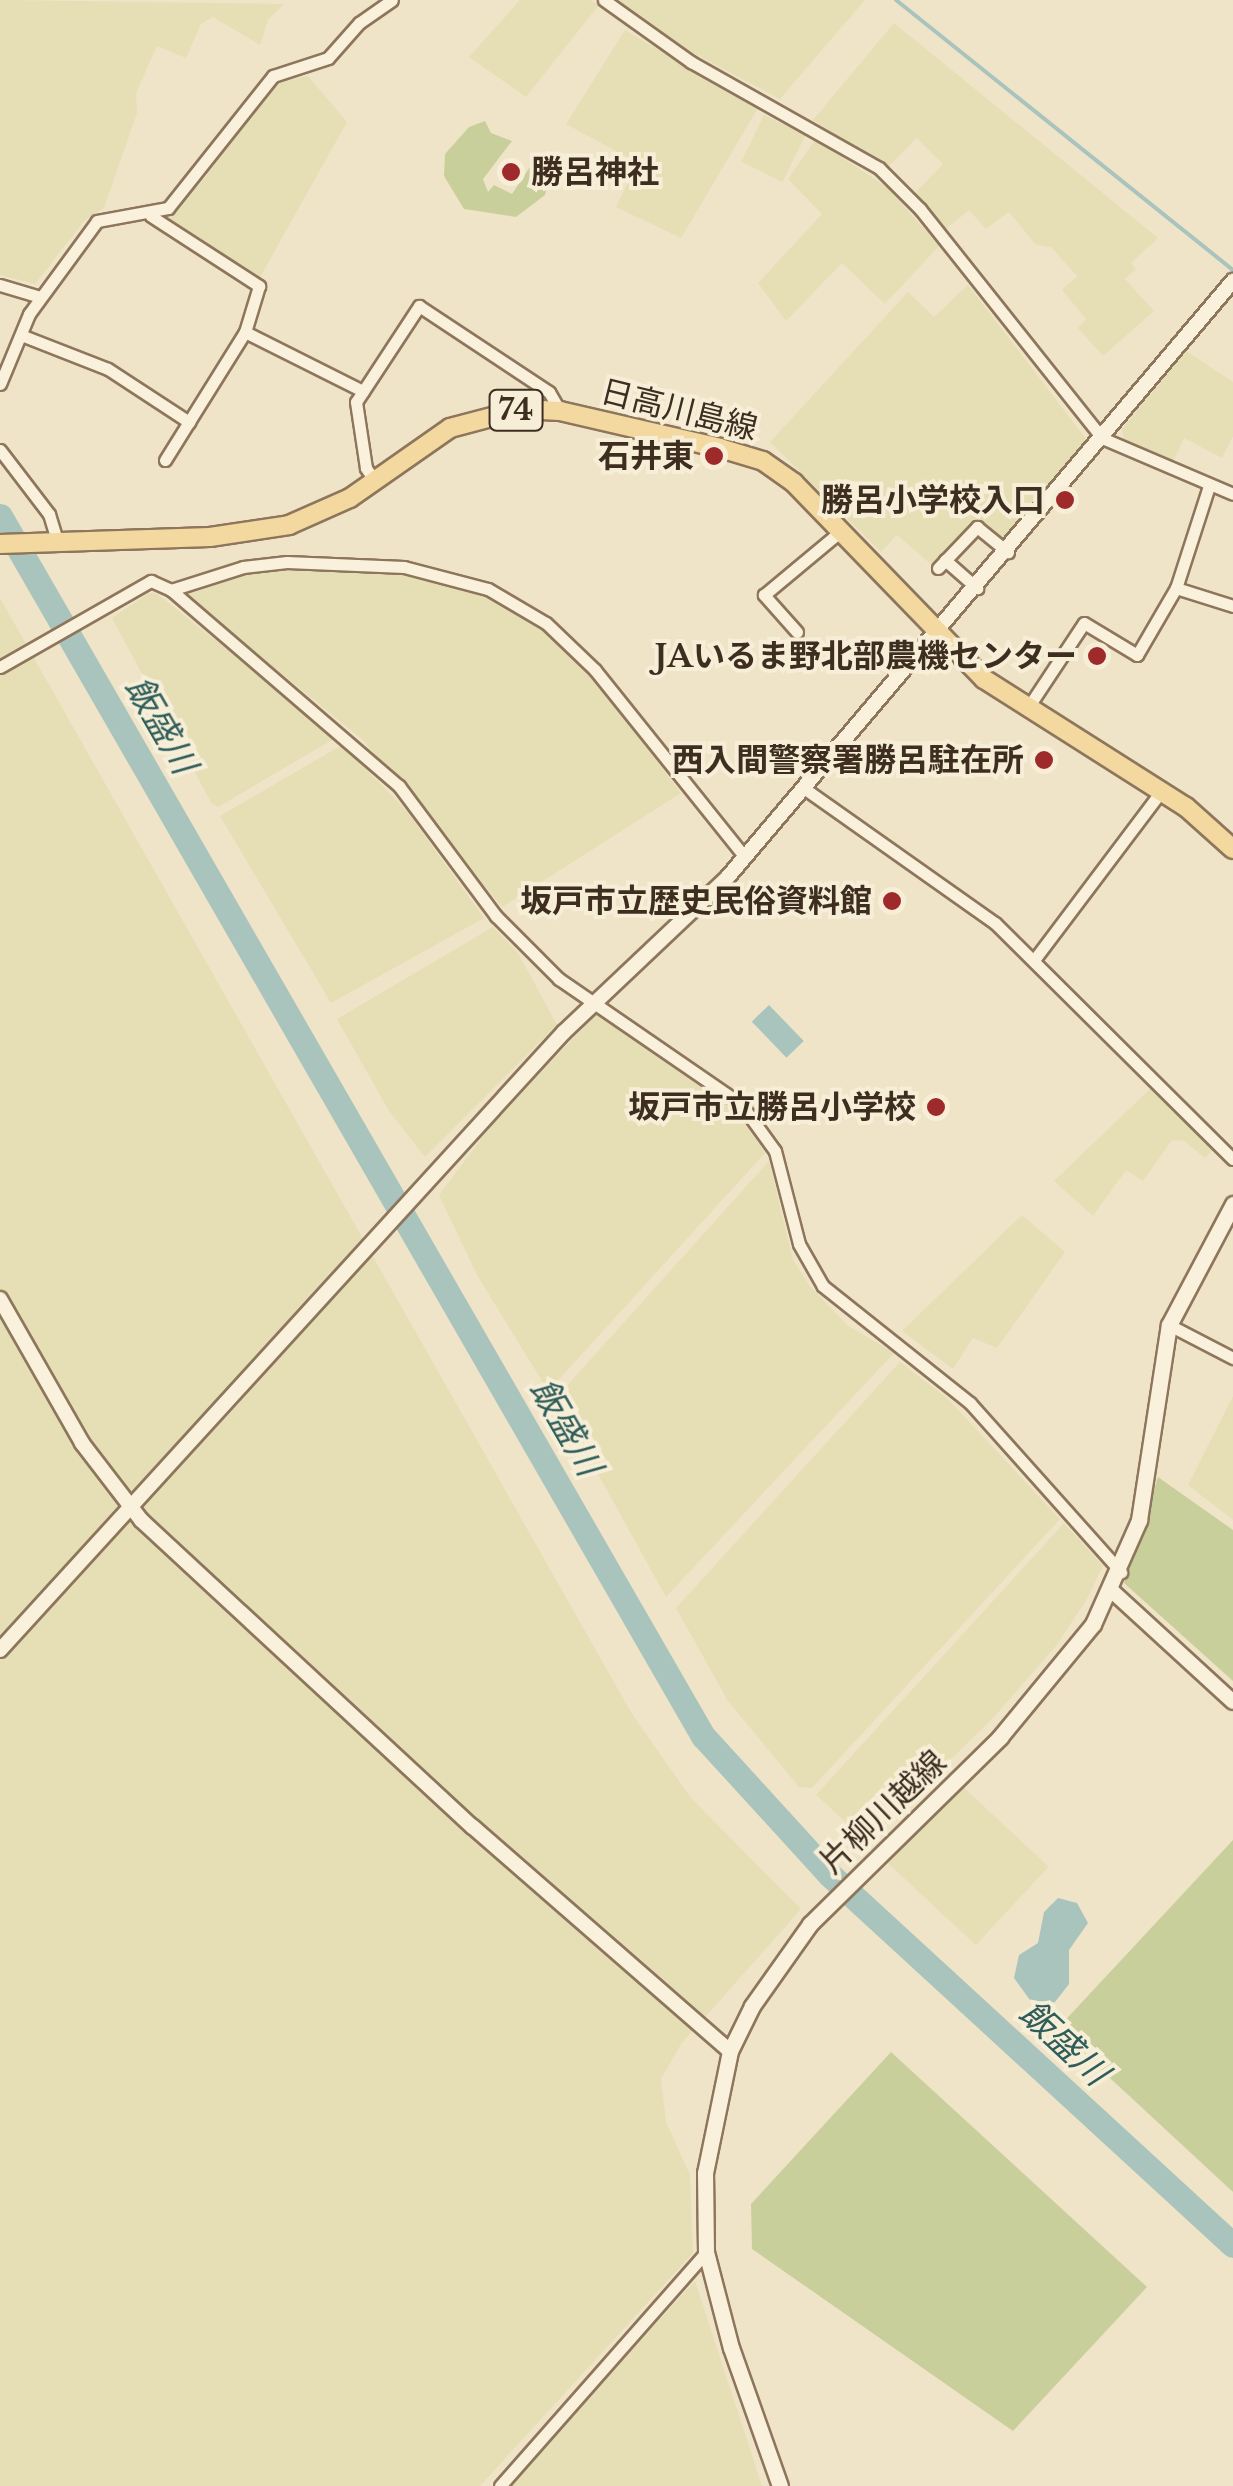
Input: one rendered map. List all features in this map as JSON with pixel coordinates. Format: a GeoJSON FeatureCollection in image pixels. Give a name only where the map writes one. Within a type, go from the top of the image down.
{"type":"FeatureCollection","features":[{"type":"Feature","properties":{"kind":"main road","name":"日高川島線"},"geometry":{"type":"LineString","coordinates":[[0,544],[261,532],[322,514],[450,428],[522,409],[560,412],[750,456],[794,482],[938,636],[1026,709],[1160,793],[1233,848]]}},
{"type":"Feature","properties":{"kind":"main road","name":"片柳川越線"},"geometry":{"type":"LineString","coordinates":[[780,2486],[731,2348],[706,2252],[709,2142],[730,2051],[762,1991],[824,1908],[1000,1737],[1072,1655],[1112,1591],[1150,1473],[1168,1325],[1233,1204]]}},
{"type":"Feature","properties":{"kind":"street"},"geometry":{"type":"LineString","coordinates":[[0,384],[40,298],[97,221],[151,216],[189,188],[273,76],[316,66],[392,0]]}},
{"type":"Feature","properties":{"kind":"street"},"geometry":{"type":"LineString","coordinates":[[604,0],[691,62],[879,168],[930,221],[1102,438],[1233,494]]}},
{"type":"Feature","properties":{"kind":"street"},"geometry":{"type":"LineString","coordinates":[[151,216],[259,286],[245,332],[165,460]]}},
{"type":"Feature","properties":{"kind":"street"},"geometry":{"type":"LineString","coordinates":[[0,1650],[593,1003],[745,857],[938,636],[1232,281]]}},
{"type":"Feature","properties":{"kind":"street"},"geometry":{"type":"LineString","coordinates":[[0,284],[40,298]]}},
{"type":"Feature","properties":{"kind":"street"},"geometry":{"type":"LineString","coordinates":[[375,481],[356,412],[362,391],[420,306],[549,392],[560,412]]}},
{"type":"Feature","properties":{"kind":"street"},"geometry":{"type":"LineString","coordinates":[[245,332],[362,391]]}},
{"type":"Feature","properties":{"kind":"street"},"geometry":{"type":"LineString","coordinates":[[21,335],[108,369],[188,422]]}},
{"type":"Feature","properties":{"kind":"street"},"geometry":{"type":"LineString","coordinates":[[0,450],[50,514],[51,540]]}},
{"type":"Feature","properties":{"kind":"street"},"geometry":{"type":"LineString","coordinates":[[1026,709],[1084,623],[1136,654],[1176,588],[1208,486]]}},
{"type":"Feature","properties":{"kind":"street"},"geometry":{"type":"LineString","coordinates":[[977,588],[942,564],[977,527],[1008,552]]}},
{"type":"Feature","properties":{"kind":"street"},"geometry":{"type":"LineString","coordinates":[[798,632],[764,595],[842,530]]}},
{"type":"Feature","properties":{"kind":"street"},"geometry":{"type":"LineString","coordinates":[[171,590],[242,567],[287,562],[404,567],[488,589],[546,623],[594,670],[745,857]]}},
{"type":"Feature","properties":{"kind":"street"},"geometry":{"type":"LineString","coordinates":[[0,667],[150,581],[171,590],[362,749],[400,786],[496,916],[593,1003],[741,1104],[774,1152],[799,1244],[822,1286],[970,1403],[1121,1572]]}},
{"type":"Feature","properties":{"kind":"street"},"geometry":{"type":"LineString","coordinates":[[1176,588],[1233,606]]}},
{"type":"Feature","properties":{"kind":"street"},"geometry":{"type":"LineString","coordinates":[[806,788],[971,902],[1233,1159]]}},
{"type":"Feature","properties":{"kind":"street"},"geometry":{"type":"LineString","coordinates":[[1034,960],[1160,793]]}},
{"type":"Feature","properties":{"kind":"street"},"geometry":{"type":"LineString","coordinates":[[0,1299],[82,1443],[131,1508],[473,1826],[730,2051]]}},
{"type":"Feature","properties":{"kind":"street"},"geometry":{"type":"LineString","coordinates":[[1168,1325],[1233,1358]]}},
{"type":"Feature","properties":{"kind":"street"},"geometry":{"type":"LineString","coordinates":[[1112,1591],[1230,1692]]}},
{"type":"Feature","properties":{"kind":"street"},"geometry":{"type":"LineString","coordinates":[[500,2486],[706,2252]]}},
{"type":"Feature","properties":{"kind":"shaded area"},"geometry":{"type":"Polygon","coordinates":[[[0,0],[284,4],[268,20],[260,45],[213,17],[201,24],[186,58],[157,46],[136,93],[137,113],[104,208],[85,220],[35,284],[0,275],[0,0]]]}},
{"type":"Feature","properties":{"kind":"shaded area"},"geometry":{"type":"Polygon","coordinates":[[[520,0],[591,0],[598,6],[526,97],[469,57],[520,0]]]}},
{"type":"Feature","properties":{"kind":"shaded area"},"geometry":{"type":"Polygon","coordinates":[[[617,0],[865,0],[780,99],[682,47],[617,0]]]}},
{"type":"Feature","properties":{"kind":"shaded area"},"geometry":{"type":"Polygon","coordinates":[[[894,23],[1158,238],[1131,263],[1136,269],[1125,279],[1154,311],[1103,356],[1078,328],[1086,319],[1062,290],[1077,276],[1051,247],[1036,245],[1009,212],[986,229],[969,210],[946,229],[915,193],[943,164],[917,138],[887,168],[813,120],[894,23]]]}},
{"type":"Feature","properties":{"kind":"shaded area"},"geometry":{"type":"Polygon","coordinates":[[[625,30],[758,108],[681,238],[616,207],[638,163],[566,124],[625,30]]]}},
{"type":"Feature","properties":{"kind":"shaded area"},"geometry":{"type":"Polygon","coordinates":[[[308,76],[347,122],[259,279],[163,219],[205,178],[272,83],[308,76]]]}},
{"type":"Feature","properties":{"kind":"shaded area"},"geometry":{"type":"Polygon","coordinates":[[[764,115],[805,135],[783,182],[741,162],[764,115]]]}},
{"type":"Feature","properties":{"kind":"shaded area"},"geometry":{"type":"Polygon","coordinates":[[[815,140],[887,187],[939,246],[885,304],[842,263],[786,321],[758,283],[822,214],[788,179],[815,140]]]}},
{"type":"Feature","properties":{"kind":"shaded area"},"geometry":{"type":"Polygon","coordinates":[[[968,285],[1087,440],[1001,543],[976,521],[933,566],[897,535],[881,552],[770,442],[908,292],[934,317],[968,285]]]}},
{"type":"Feature","properties":{"kind":"shaded area"},"geometry":{"type":"Polygon","coordinates":[[[1186,351],[1233,382],[1233,436],[1222,458],[1184,438],[1173,462],[1124,442],[1122,429],[1186,351]]]}},
{"type":"Feature","properties":{"kind":"shaded area"},"geometry":{"type":"Polygon","coordinates":[[[266,565],[404,571],[486,593],[553,633],[581,661],[681,793],[502,907],[363,740],[179,590],[266,565]]]}},
{"type":"Feature","properties":{"kind":"shaded area"},"geometry":{"type":"Polygon","coordinates":[[[149,593],[157,594],[337,737],[218,807],[212,804],[112,618],[149,593]]]}},
{"type":"Feature","properties":{"kind":"shaded area"},"geometry":{"type":"Polygon","coordinates":[[[0,598],[632,1714],[691,1798],[801,1909],[681,2044],[661,2079],[666,2122],[690,2175],[693,2253],[480,2486],[0,2486],[0,598]]]}},
{"type":"Feature","properties":{"kind":"shaded area"},"geometry":{"type":"Polygon","coordinates":[[[342,745],[406,810],[484,918],[331,1003],[220,816],[342,745]]]}},
{"type":"Feature","properties":{"kind":"shaded area"},"geometry":{"type":"Polygon","coordinates":[[[493,927],[518,953],[557,1025],[425,1157],[389,1111],[337,1019],[493,927]]]}},
{"type":"Feature","properties":{"kind":"shaded area"},"geometry":{"type":"Polygon","coordinates":[[[596,1014],[732,1106],[765,1153],[552,1387],[545,1386],[477,1275],[439,1195],[491,1126],[596,1014]]]}},
{"type":"Feature","properties":{"kind":"shaded area"},"geometry":{"type":"Polygon","coordinates":[[[1150,1089],[1213,1150],[1205,1158],[1183,1140],[1171,1141],[1143,1181],[1126,1170],[1093,1216],[1054,1181],[1150,1089]]]}},
{"type":"Feature","properties":{"kind":"shaded area"},"geometry":{"type":"Polygon","coordinates":[[[769,1161],[793,1260],[810,1286],[847,1325],[894,1353],[666,1597],[556,1398],[769,1161]]]}},
{"type":"Feature","properties":{"kind":"shaded area"},"geometry":{"type":"Polygon","coordinates":[[[1022,1215],[1065,1252],[997,1348],[973,1338],[953,1369],[902,1331],[1022,1215]]]}},
{"type":"Feature","properties":{"kind":"shaded area"},"geometry":{"type":"Polygon","coordinates":[[[900,1362],[946,1397],[1060,1519],[812,1788],[799,1787],[728,1701],[676,1608],[900,1362]]]}},
{"type":"Feature","properties":{"kind":"shaded area"},"geometry":{"type":"Polygon","coordinates":[[[1233,1396],[1233,1520],[1188,1485],[1233,1396]]]}},
{"type":"Feature","properties":{"kind":"shaded area"},"geometry":{"type":"Polygon","coordinates":[[[1064,1523],[1103,1566],[1087,1599],[1056,1646],[994,1717],[868,1842],[816,1795],[1064,1523]]]}},
{"type":"Feature","properties":{"kind":"shaded area"},"geometry":{"type":"Polygon","coordinates":[[[961,1785],[1049,1867],[976,1945],[888,1863],[961,1785]]]}},
{"type":"Feature","properties":{"kind":"shaded area"},"geometry":{"type":"Polygon","coordinates":[[[695,2281],[762,2486],[508,2486],[695,2281]]]}},
{"type":"Feature","properties":{"kind":"green space"},"geometry":{"type":"Polygon","coordinates":[[[485,121],[491,133],[512,141],[483,179],[488,192],[494,185],[512,194],[538,155],[553,164],[545,195],[516,217],[464,209],[444,176],[445,154],[469,127],[485,121]]]}},
{"type":"Feature","properties":{"kind":"green space"},"geometry":{"type":"Polygon","coordinates":[[[1158,1477],[1233,1530],[1233,1681],[1124,1583],[1158,1477]]]}},
{"type":"Feature","properties":{"kind":"green space"},"geometry":{"type":"Polygon","coordinates":[[[1233,1840],[1233,2192],[1057,2029],[1233,1840]]]}},
{"type":"Feature","properties":{"kind":"green space"},"geometry":{"type":"Polygon","coordinates":[[[891,2052],[1147,2287],[1013,2431],[752,2249],[751,2204],[891,2052]]]}},
{"type":"Feature","properties":{"kind":"water"},"geometry":{"type":"Polygon","coordinates":[[[769,1005],[804,1041],[786,1058],[752,1022],[769,1005]]]}},
{"type":"Feature","properties":{"kind":"water"},"geometry":{"type":"Polygon","coordinates":[[[1058,1898],[1077,1903],[1088,1923],[1069,1950],[1069,1984],[1055,2002],[1043,2004],[1030,2000],[1014,1978],[1019,1955],[1038,1943],[1044,1912],[1058,1898]]]}},
{"type":"Feature","properties":{"kind":"waterway"},"geometry":{"type":"LineString","coordinates":[[896,0],[1233,270]]}},
{"type":"Feature","properties":{"kind":"waterway","name":"飯盛川"},"geometry":{"type":"LineString","coordinates":[[0,516],[703,1736],[830,1875],[1233,2245]]}},
{"type":"Feature","properties":{"kind":"place","name":"勝呂神社"},"geometry":{"type":"Point","coordinates":[511,172]}},
{"type":"Feature","properties":{"kind":"place","name":"石井東"},"geometry":{"type":"Point","coordinates":[714,456]}},
{"type":"Feature","properties":{"kind":"place","name":"勝呂小学校入口"},"geometry":{"type":"Point","coordinates":[1065,500]}},
{"type":"Feature","properties":{"kind":"place","name":"JAいるま野北部農機センター"},"geometry":{"type":"Point","coordinates":[1097,656]}},
{"type":"Feature","properties":{"kind":"place","name":"西入間警察署勝呂駐在所"},"geometry":{"type":"Point","coordinates":[1044,760]}},
{"type":"Feature","properties":{"kind":"place","name":"坂戸市立歴史民俗資料館"},"geometry":{"type":"Point","coordinates":[892,901]}},
{"type":"Feature","properties":{"kind":"place","name":"坂戸市立勝呂小学校"},"geometry":{"type":"Point","coordinates":[936,1107]}}]}
